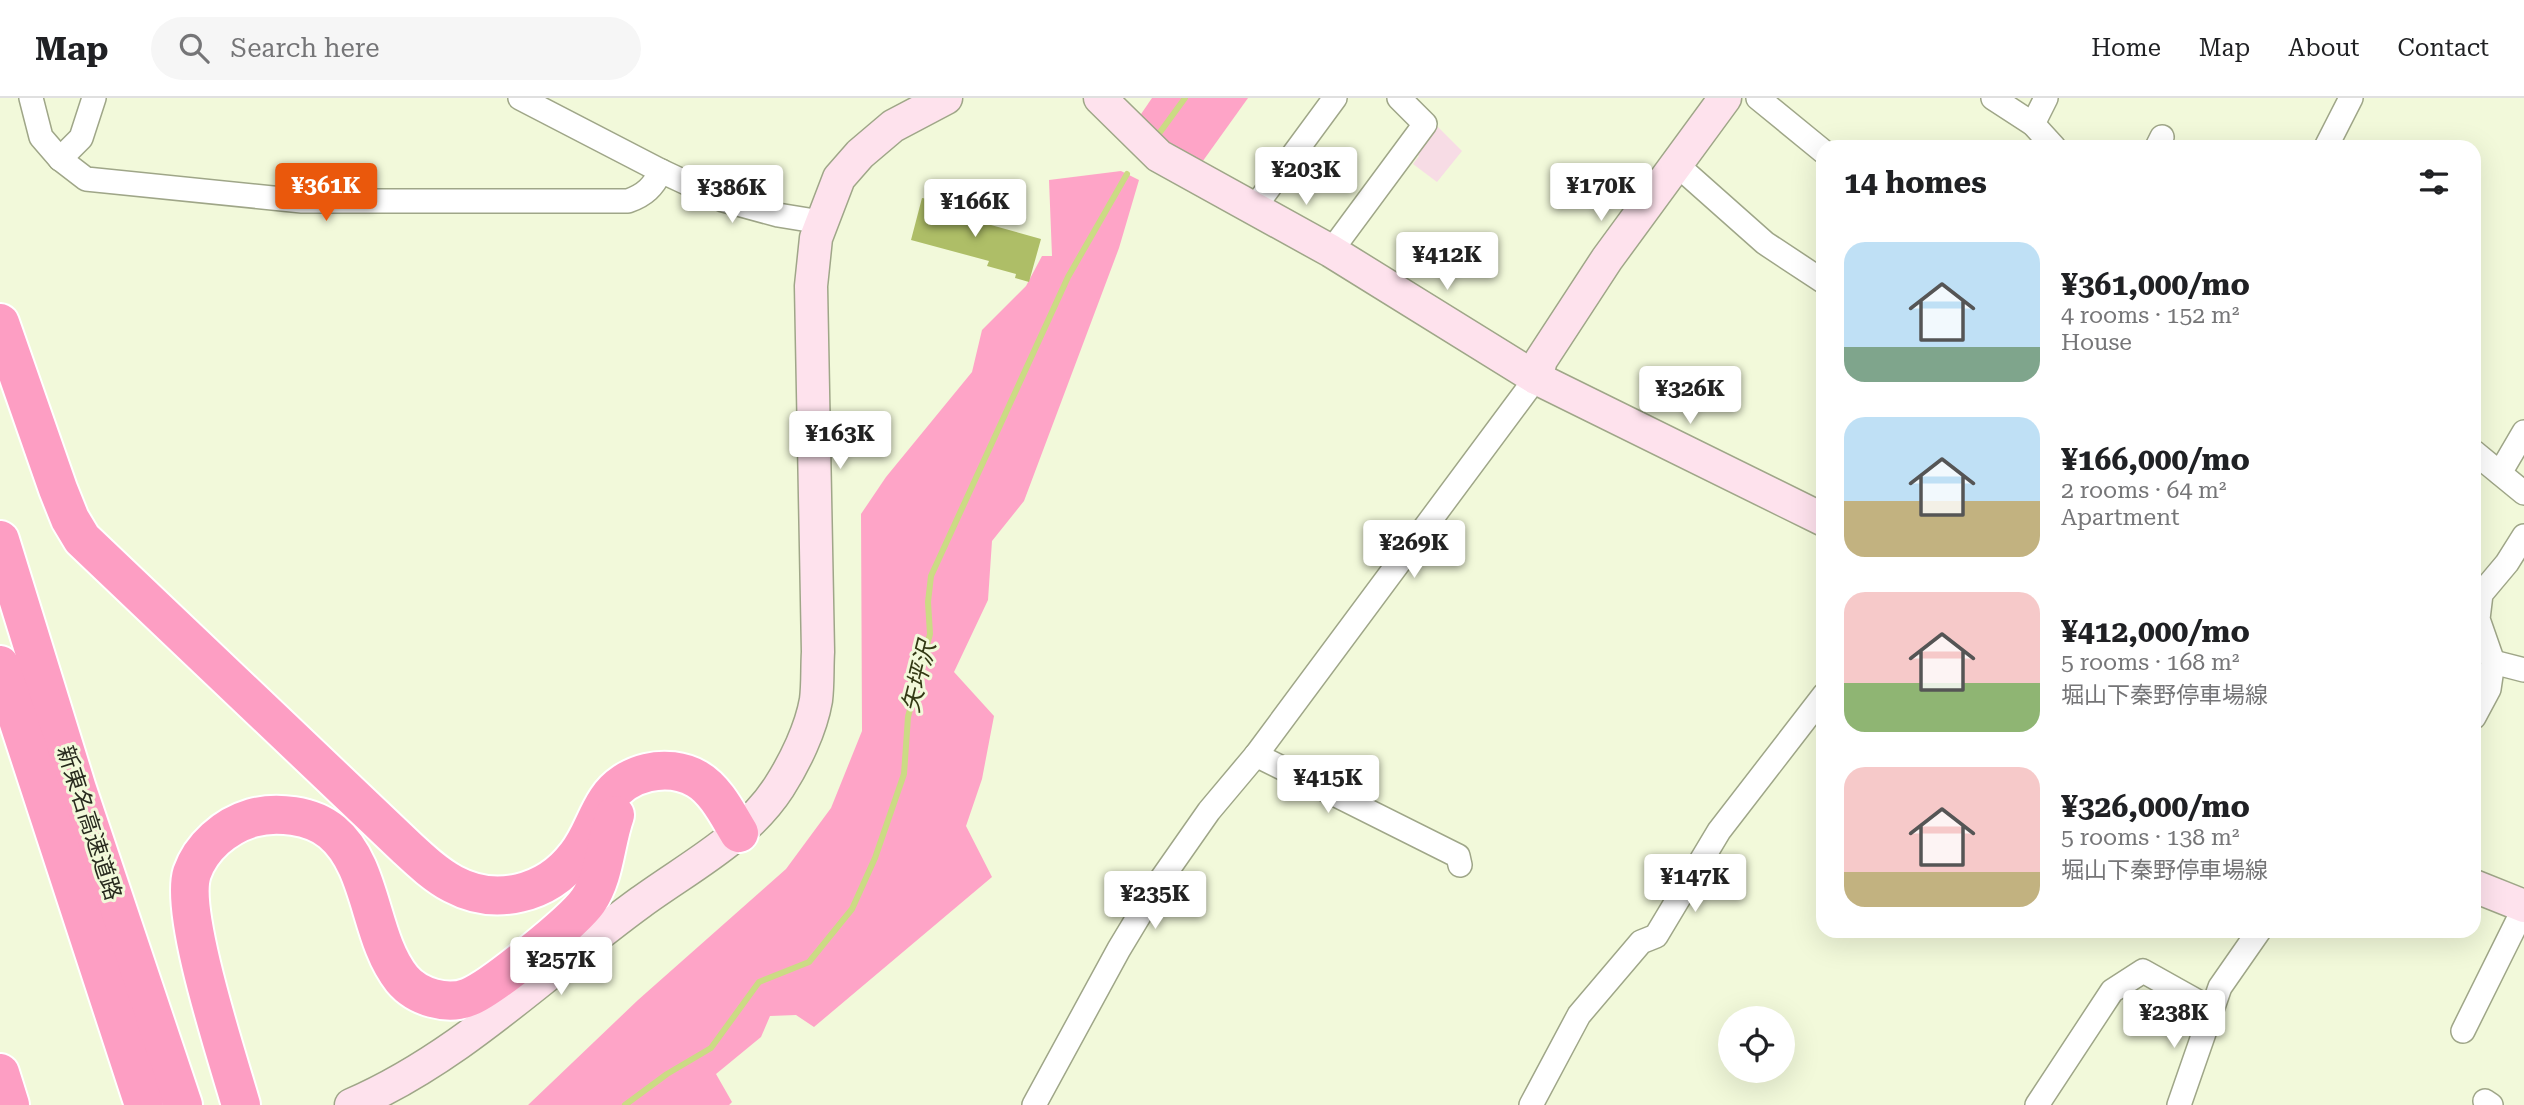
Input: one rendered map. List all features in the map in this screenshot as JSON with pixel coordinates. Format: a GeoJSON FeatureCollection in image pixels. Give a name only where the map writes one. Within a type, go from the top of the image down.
{"type":"FeatureCollection","features":[{"type":"Feature","properties":{"kind":"highway"},"geometry":{"type":"LineString","coordinates":[[0,323],[58,489],[70,519],[82,539],[407,848],[450,883],[477,893],[499,896],[527,892],[547,883],[577,855],[607,800],[616,789],[629,779],[644,773],[672,771],[698,779],[720,804],[739,833]]}},
{"type":"Feature","properties":{"kind":"highway","name":"新東名高速道路"},"geometry":{"type":"LineString","coordinates":[[0,540],[76,789],[183,1105]]}},
{"type":"Feature","properties":{"kind":"highway","name":"新東名高速道路"},"geometry":{"type":"LineString","coordinates":[[0,665],[144,1105]]}},
{"type":"Feature","properties":{"kind":"highway"},"geometry":{"type":"LineString","coordinates":[[241,1105],[199,954],[190,900],[191,876],[203,850],[223,832],[246,820],[267,814],[312,820],[332,831],[350,852],[390,958],[402,979],[423,996],[443,1000],[468,998],[488,986],[571,920],[588,901],[599,881],[617,811],[633,796],[653,789],[679,788],[699,800],[739,833]]}},
{"type":"Feature","properties":{"kind":"highway"},"geometry":{"type":"LineString","coordinates":[[0,1073],[9,1105]]}},
{"type":"Feature","properties":{"kind":"street"},"geometry":{"type":"LineString","coordinates":[[31,98],[41,136],[60,159],[86,179],[302,201],[628,201],[642,196],[653,186],[661,172]]}},
{"type":"Feature","properties":{"kind":"street"},"geometry":{"type":"LineString","coordinates":[[60,159],[80,138],[94,98]]}},
{"type":"Feature","properties":{"kind":"street"},"geometry":{"type":"LineString","coordinates":[[520,98],[661,172],[723,200],[778,215],[821,222]]}},
{"type":"Feature","properties":{"kind":"street"},"geometry":{"type":"LineString","coordinates":[[351,1105],[419,1070],[459,1043],[641,902],[739,833],[779,788],[804,739],[816,701],[818,652],[811,286],[816,237],[839,178],[860,154],[893,126],[946,98]]}},
{"type":"Feature","properties":{"kind":"street"},"geometry":{"type":"LineString","coordinates":[[1100,98],[1159,156],[1331,251],[1536,378],[1816,516]]}},
{"type":"Feature","properties":{"kind":"street"},"geometry":{"type":"LineString","coordinates":[[1254,208],[1335,98]]}},
{"type":"Feature","properties":{"kind":"street"},"geometry":{"type":"LineString","coordinates":[[1331,251],[1425,124],[1399,98]]}},
{"type":"Feature","properties":{"kind":"street"},"geometry":{"type":"LineString","coordinates":[[1034,1105],[1119,949],[1160,881],[1209,811],[1256,755],[1536,378],[1541,360],[1607,259],[1725,98]]}},
{"type":"Feature","properties":{"kind":"street"},"geometry":{"type":"LineString","coordinates":[[1758,98],[1816,145]]}},
{"type":"Feature","properties":{"kind":"street"},"geometry":{"type":"LineString","coordinates":[[1993,98],[2032,124],[2047,140]]}},
{"type":"Feature","properties":{"kind":"street"},"geometry":{"type":"LineString","coordinates":[[2032,124],[2046,98]]}},
{"type":"Feature","properties":{"kind":"street"},"geometry":{"type":"LineString","coordinates":[[2330,140],[2351,98]]}},
{"type":"Feature","properties":{"kind":"street"},"geometry":{"type":"LineString","coordinates":[[1676,164],[1765,243],[1816,277]]}},
{"type":"Feature","properties":{"kind":"street"},"geometry":{"type":"LineString","coordinates":[[2500,473],[2524,432]]}},
{"type":"Feature","properties":{"kind":"street"},"geometry":{"type":"LineString","coordinates":[[2481,458],[2524,493]]}},
{"type":"Feature","properties":{"kind":"street"},"geometry":{"type":"LineString","coordinates":[[2481,594],[2507,563],[2524,536]]}},
{"type":"Feature","properties":{"kind":"street"},"geometry":{"type":"LineString","coordinates":[[2481,628],[2493,662],[2489,690],[2481,704]]}},
{"type":"Feature","properties":{"kind":"street"},"geometry":{"type":"LineString","coordinates":[[2493,662],[2524,670]]}},
{"type":"Feature","properties":{"kind":"street"},"geometry":{"type":"LineString","coordinates":[[1531,1105],[1578,1015],[1641,942],[1656,936],[1719,831],[1816,705]]}},
{"type":"Feature","properties":{"kind":"street"},"geometry":{"type":"LineString","coordinates":[[1256,755],[1458,856],[1460,866]]}},
{"type":"Feature","properties":{"kind":"street"},"geometry":{"type":"LineString","coordinates":[[2463,1031],[2470,996],[2524,907],[2481,889]]}},
{"type":"Feature","properties":{"kind":"street"},"geometry":{"type":"LineString","coordinates":[[2179,1105],[2220,987],[2254,938]]}},
{"type":"Feature","properties":{"kind":"street"},"geometry":{"type":"LineString","coordinates":[[2037,1105],[2112,991],[2143,971],[2211,1009]]}},
{"type":"Feature","properties":{"kind":"shaded area"},"geometry":{"type":"Polygon","coordinates":[[[1152,98],[1248,98],[1200,165],[1137,120],[1152,98]]]}},
{"type":"Feature","properties":{"kind":"shaded area"},"geometry":{"type":"Polygon","coordinates":[[[1435,124],[1462,151],[1437,182],[1413,164],[1419,156],[1415,152],[1435,124]]]}},
{"type":"Feature","properties":{"kind":"shaded area"},"geometry":{"type":"Polygon","coordinates":[[[1121,171],[1139,180],[1119,248],[1024,501],[992,541],[988,600],[954,672],[994,716],[982,779],[966,826],[992,877],[814,1027],[796,1015],[770,1016],[761,1037],[716,1074],[732,1102],[729,1105],[528,1105],[638,1000],[786,869],[831,808],[862,731],[861,514],[886,477],[972,372],[982,330],[1026,286],[1042,256],[1052,256],[1049,180],[1121,171]]]}},
{"type":"Feature","properties":{"kind":"building"},"geometry":{"type":"Polygon","coordinates":[[[922,198],[958,204],[955,215],[1041,239],[1029,282],[1015,278],[1016,274],[987,266],[989,261],[911,240],[922,198]]]}},
{"type":"Feature","properties":{"kind":"waterway","name":"矢坪沢"},"geometry":{"type":"LineString","coordinates":[[1158,135],[1185,98]]}},
{"type":"Feature","properties":{"kind":"waterway","name":"矢坪沢"},"geometry":{"type":"LineString","coordinates":[[625,1105],[667,1074],[711,1048],[759,982],[809,962],[852,909],[875,858],[904,774],[908,717],[930,634],[928,602],[931,576],[1068,277],[1127,174]]}}]}
